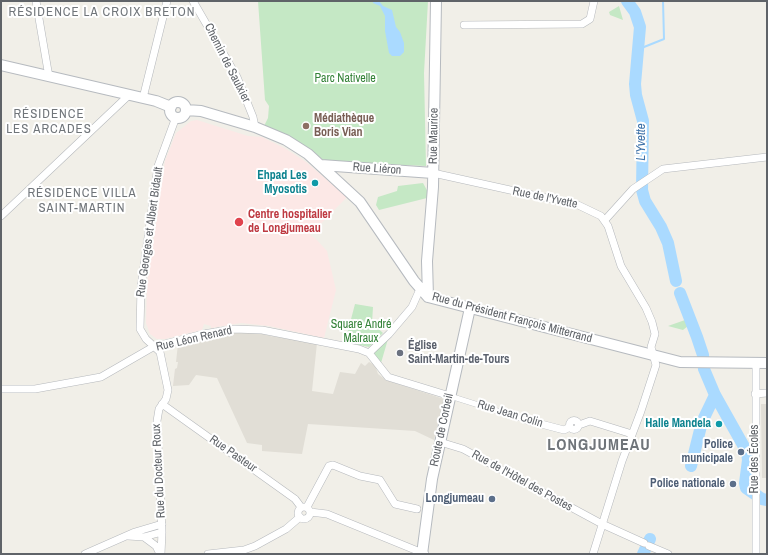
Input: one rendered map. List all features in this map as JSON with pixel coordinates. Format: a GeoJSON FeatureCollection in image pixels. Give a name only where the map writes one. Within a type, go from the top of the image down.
{"type":"FeatureCollection","features":[{"type":"Feature","properties":{"kind":"main road","name":"Rue Maurice"},"geometry":{"type":"LineString","coordinates":[[428,297],[427,272],[433,173],[436,1]]}},
{"type":"Feature","properties":{"kind":"main road","name":"Rue du Président François Mitterrand"},"geometry":{"type":"LineString","coordinates":[[1,65],[143,98],[171,107],[174,103],[180,102],[184,105],[186,110],[201,111],[255,127],[286,140],[308,154],[360,202],[417,285],[428,297],[680,362],[767,364]]}},
{"type":"Feature","properties":{"kind":"main road"},"geometry":{"type":"LineString","coordinates":[[171,107],[172,114],[176,117],[182,116],[186,110]]}},
{"type":"Feature","properties":{"kind":"main road","name":"Rue Liéron"},"geometry":{"type":"LineString","coordinates":[[321,165],[433,173]]}},
{"type":"Feature","properties":{"kind":"main road"},"geometry":{"type":"LineString","coordinates":[[348,190],[345,178],[348,173],[356,167]]}},
{"type":"Feature","properties":{"kind":"main road"},"geometry":{"type":"LineString","coordinates":[[417,285],[423,280],[427,272]]}},
{"type":"Feature","properties":{"kind":"main road","name":"Route de Corbeil"},"geometry":{"type":"LineString","coordinates":[[423,554],[432,479],[470,308]]}},
{"type":"Feature","properties":{"kind":"street"},"geometry":{"type":"LineString","coordinates":[[36,1],[49,77]]}},
{"type":"Feature","properties":{"kind":"street"},"geometry":{"type":"LineString","coordinates":[[143,98],[167,1]]}},
{"type":"Feature","properties":{"kind":"street","name":"Chemin de Saulxier"},"geometry":{"type":"LineString","coordinates":[[193,1],[236,77],[253,115],[255,127]]}},
{"type":"Feature","properties":{"kind":"street"},"geometry":{"type":"LineString","coordinates":[[464,25],[582,24],[590,19],[594,1]]}},
{"type":"Feature","properties":{"kind":"street"},"geometry":{"type":"LineString","coordinates":[[1,216],[129,95]]}},
{"type":"Feature","properties":{"kind":"street","name":"Rue Georges et Albert Bidault"},"geometry":{"type":"LineString","coordinates":[[153,346],[146,339],[140,329],[141,287],[158,166],[176,117]]}},
{"type":"Feature","properties":{"kind":"street"},"geometry":{"type":"LineString","coordinates":[[593,554],[656,365],[652,354],[654,327],[646,308],[621,266],[605,220],[636,187],[647,178],[665,168],[767,157]]}},
{"type":"Feature","properties":{"kind":"street","name":"Rue de l'Yvette"},"geometry":{"type":"LineString","coordinates":[[433,173],[584,206],[605,220]]}},
{"type":"Feature","properties":{"kind":"street"},"geometry":{"type":"LineString","coordinates":[[417,285],[412,307],[389,334],[368,353],[388,377],[450,396]]}},
{"type":"Feature","properties":{"kind":"street","name":"Rue Léon Renard"},"geometry":{"type":"LineString","coordinates":[[1,389],[35,389],[101,377],[153,346],[203,334],[248,329],[359,349],[368,353]]}},
{"type":"Feature","properties":{"kind":"street","name":"Rue du Docteur Roux"},"geometry":{"type":"LineString","coordinates":[[153,346],[160,352],[168,390],[159,409],[157,421],[162,524],[161,554]]}},
{"type":"Feature","properties":{"kind":"street","name":"Rue des Écoles"},"geometry":{"type":"LineString","coordinates":[[756,363],[756,554]]}},
{"type":"Feature","properties":{"kind":"street"},"geometry":{"type":"LineString","coordinates":[[755,394],[767,393]]}},
{"type":"Feature","properties":{"kind":"street","name":"Rue Jean Colin"},"geometry":{"type":"LineString","coordinates":[[450,396],[526,420],[564,430],[570,427],[575,429],[579,425],[590,421],[632,434]]}},
{"type":"Feature","properties":{"kind":"street","name":"Rue Pasteur"},"geometry":{"type":"LineString","coordinates":[[162,404],[295,499],[306,509]]}},
{"type":"Feature","properties":{"kind":"street","name":"Rue de l'Hôtel des Postes"},"geometry":{"type":"LineString","coordinates":[[440,442],[464,449],[602,524],[668,554]]}},
{"type":"Feature","properties":{"kind":"street"},"geometry":{"type":"LineString","coordinates":[[208,554],[244,550],[255,546],[286,529],[300,517],[307,518],[306,509],[329,466],[333,465],[360,476],[380,480],[395,504],[417,509]]}},
{"type":"Feature","properties":{"kind":"street"},"geometry":{"type":"LineString","coordinates":[[300,517],[298,511],[306,509],[327,514],[423,554]]}},
{"type":"Feature","properties":{"kind":"street"},"geometry":{"type":"LineString","coordinates":[[85,554],[148,527],[162,524]]}},
{"type":"Feature","properties":{"kind":"street"},"geometry":{"type":"LineString","coordinates":[[128,536],[144,537],[162,532]]}},
{"type":"Feature","properties":{"kind":"street"},"geometry":{"type":"LineString","coordinates":[[144,537],[156,546],[161,554]]}},
{"type":"Feature","properties":{"kind":"shaded area","name":"Centre hospitalier de Longjumeau"},"geometry":{"type":"Polygon","coordinates":[[[197,120],[248,136],[262,137],[286,149],[306,162],[347,197],[310,235],[327,251],[336,290],[324,338],[269,326],[241,323],[211,328],[211,326],[204,324],[202,330],[165,339],[157,339],[150,334],[146,323],[147,283],[165,161],[176,133],[191,121],[197,120]]]}},
{"type":"Feature","properties":{"kind":"shaded area"},"geometry":{"type":"Polygon","coordinates":[[[236,332],[256,332],[270,336],[317,343],[312,391],[333,394],[340,372],[355,374],[361,363],[365,366],[369,362],[375,365],[378,374],[386,380],[444,399],[434,440],[415,431],[308,424],[302,454],[262,451],[262,445],[247,443],[217,378],[196,375],[189,385],[173,386],[175,369],[177,368],[178,362],[176,362],[178,344],[236,332]]]}},
{"type":"Feature","properties":{"kind":"shaded area"},"geometry":{"type":"Polygon","coordinates":[[[761,404],[767,404],[767,478],[762,478],[761,404]]]}},
{"type":"Feature","properties":{"kind":"green space","name":"Parc Nativelle"},"geometry":{"type":"Polygon","coordinates":[[[258,1],[428,1],[424,73],[426,166],[333,162],[322,159],[301,144],[264,126],[268,118],[269,106],[265,100],[258,1]]]}},
{"type":"Feature","properties":{"kind":"green space"},"geometry":{"type":"Polygon","coordinates":[[[619,6],[623,20],[610,15],[609,12],[619,6]]]}},
{"type":"Feature","properties":{"kind":"green space"},"geometry":{"type":"Polygon","coordinates":[[[423,183],[429,194],[427,198],[379,210],[376,205],[378,197],[397,191],[398,186],[423,183]]]}},
{"type":"Feature","properties":{"kind":"green space","name":"Square André Malraux"},"geometry":{"type":"Polygon","coordinates":[[[355,304],[373,307],[372,323],[383,333],[369,347],[345,342],[355,304]]]}},
{"type":"Feature","properties":{"kind":"green space"},"geometry":{"type":"Polygon","coordinates":[[[685,320],[688,326],[683,330],[668,326],[685,320]]]}},
{"type":"Feature","properties":{"kind":"green space"},"geometry":{"type":"Polygon","coordinates":[[[388,339],[381,363],[373,354],[388,339]]]}},
{"type":"Feature","properties":{"kind":"water"},"geometry":{"type":"Polygon","coordinates":[[[373,1],[379,1],[383,6],[392,10],[396,27],[400,32],[404,43],[404,52],[400,56],[392,56],[389,53],[385,31],[385,16],[380,6],[373,3],[373,1]]]}},
{"type":"Feature","properties":{"kind":"waterway","name":"L'Yvette"},"geometry":{"type":"LineString","coordinates":[[627,1],[635,12],[640,27],[635,84],[636,95],[643,121],[642,190],[645,201],[661,227],[668,243],[676,281]]}},
{"type":"Feature","properties":{"kind":"waterway"},"geometry":{"type":"LineString","coordinates":[[639,49],[664,39],[663,1]]}},
{"type":"Feature","properties":{"kind":"waterway","name":"L'Yvette"},"geometry":{"type":"LineString","coordinates":[[680,293],[703,355],[704,369],[715,395],[747,452],[748,460],[745,483],[746,488],[762,499],[767,500]]}},
{"type":"Feature","properties":{"kind":"waterway"},"geometry":{"type":"LineString","coordinates":[[691,466],[702,422],[715,395]]}},
{"type":"Feature","properties":{"kind":"waterway"},"geometry":{"type":"LineString","coordinates":[[643,554],[650,539]]}},
{"type":"Feature","properties":{"kind":"place","name":"Médiathèque Boris Vian"},"geometry":{"type":"Point","coordinates":[306,126]}},
{"type":"Feature","properties":{"kind":"place","name":"Ehpad Les Myosotis"},"geometry":{"type":"Point","coordinates":[315,183]}},
{"type":"Feature","properties":{"kind":"place","name":"Centre hospitalier de Longjumeau"},"geometry":{"type":"Point","coordinates":[239,222]}},
{"type":"Feature","properties":{"kind":"place","name":"Église Saint-Martin-de-Tours"},"geometry":{"type":"Point","coordinates":[400,353]}},
{"type":"Feature","properties":{"kind":"place","name":"Halle Mandela"},"geometry":{"type":"Point","coordinates":[719,424]}},
{"type":"Feature","properties":{"kind":"place","name":"Police municipale"},"geometry":{"type":"Point","coordinates":[741,452]}},
{"type":"Feature","properties":{"kind":"place","name":"Police nationale"},"geometry":{"type":"Point","coordinates":[733,484]}},
{"type":"Feature","properties":{"kind":"place","name":"Longjumeau"},"geometry":{"type":"Point","coordinates":[492,499]}},
{"type":"Feature","properties":{"kind":"district","name":"RÉSIDENCE LA CROIX BRETON"},"geometry":{"type":"Point","coordinates":[102,13]}},
{"type":"Feature","properties":{"kind":"district","name":"RÉSIDENCE LES ARCADES"},"geometry":{"type":"Point","coordinates":[49,122]}},
{"type":"Feature","properties":{"kind":"district","name":"RÉSIDENCE VILLA SAINT-MARTIN"},"geometry":{"type":"Point","coordinates":[82,202]}},
{"type":"Feature","properties":{"kind":"district","name":"LONGJUMEAU"},"geometry":{"type":"Point","coordinates":[599,446]}}]}
